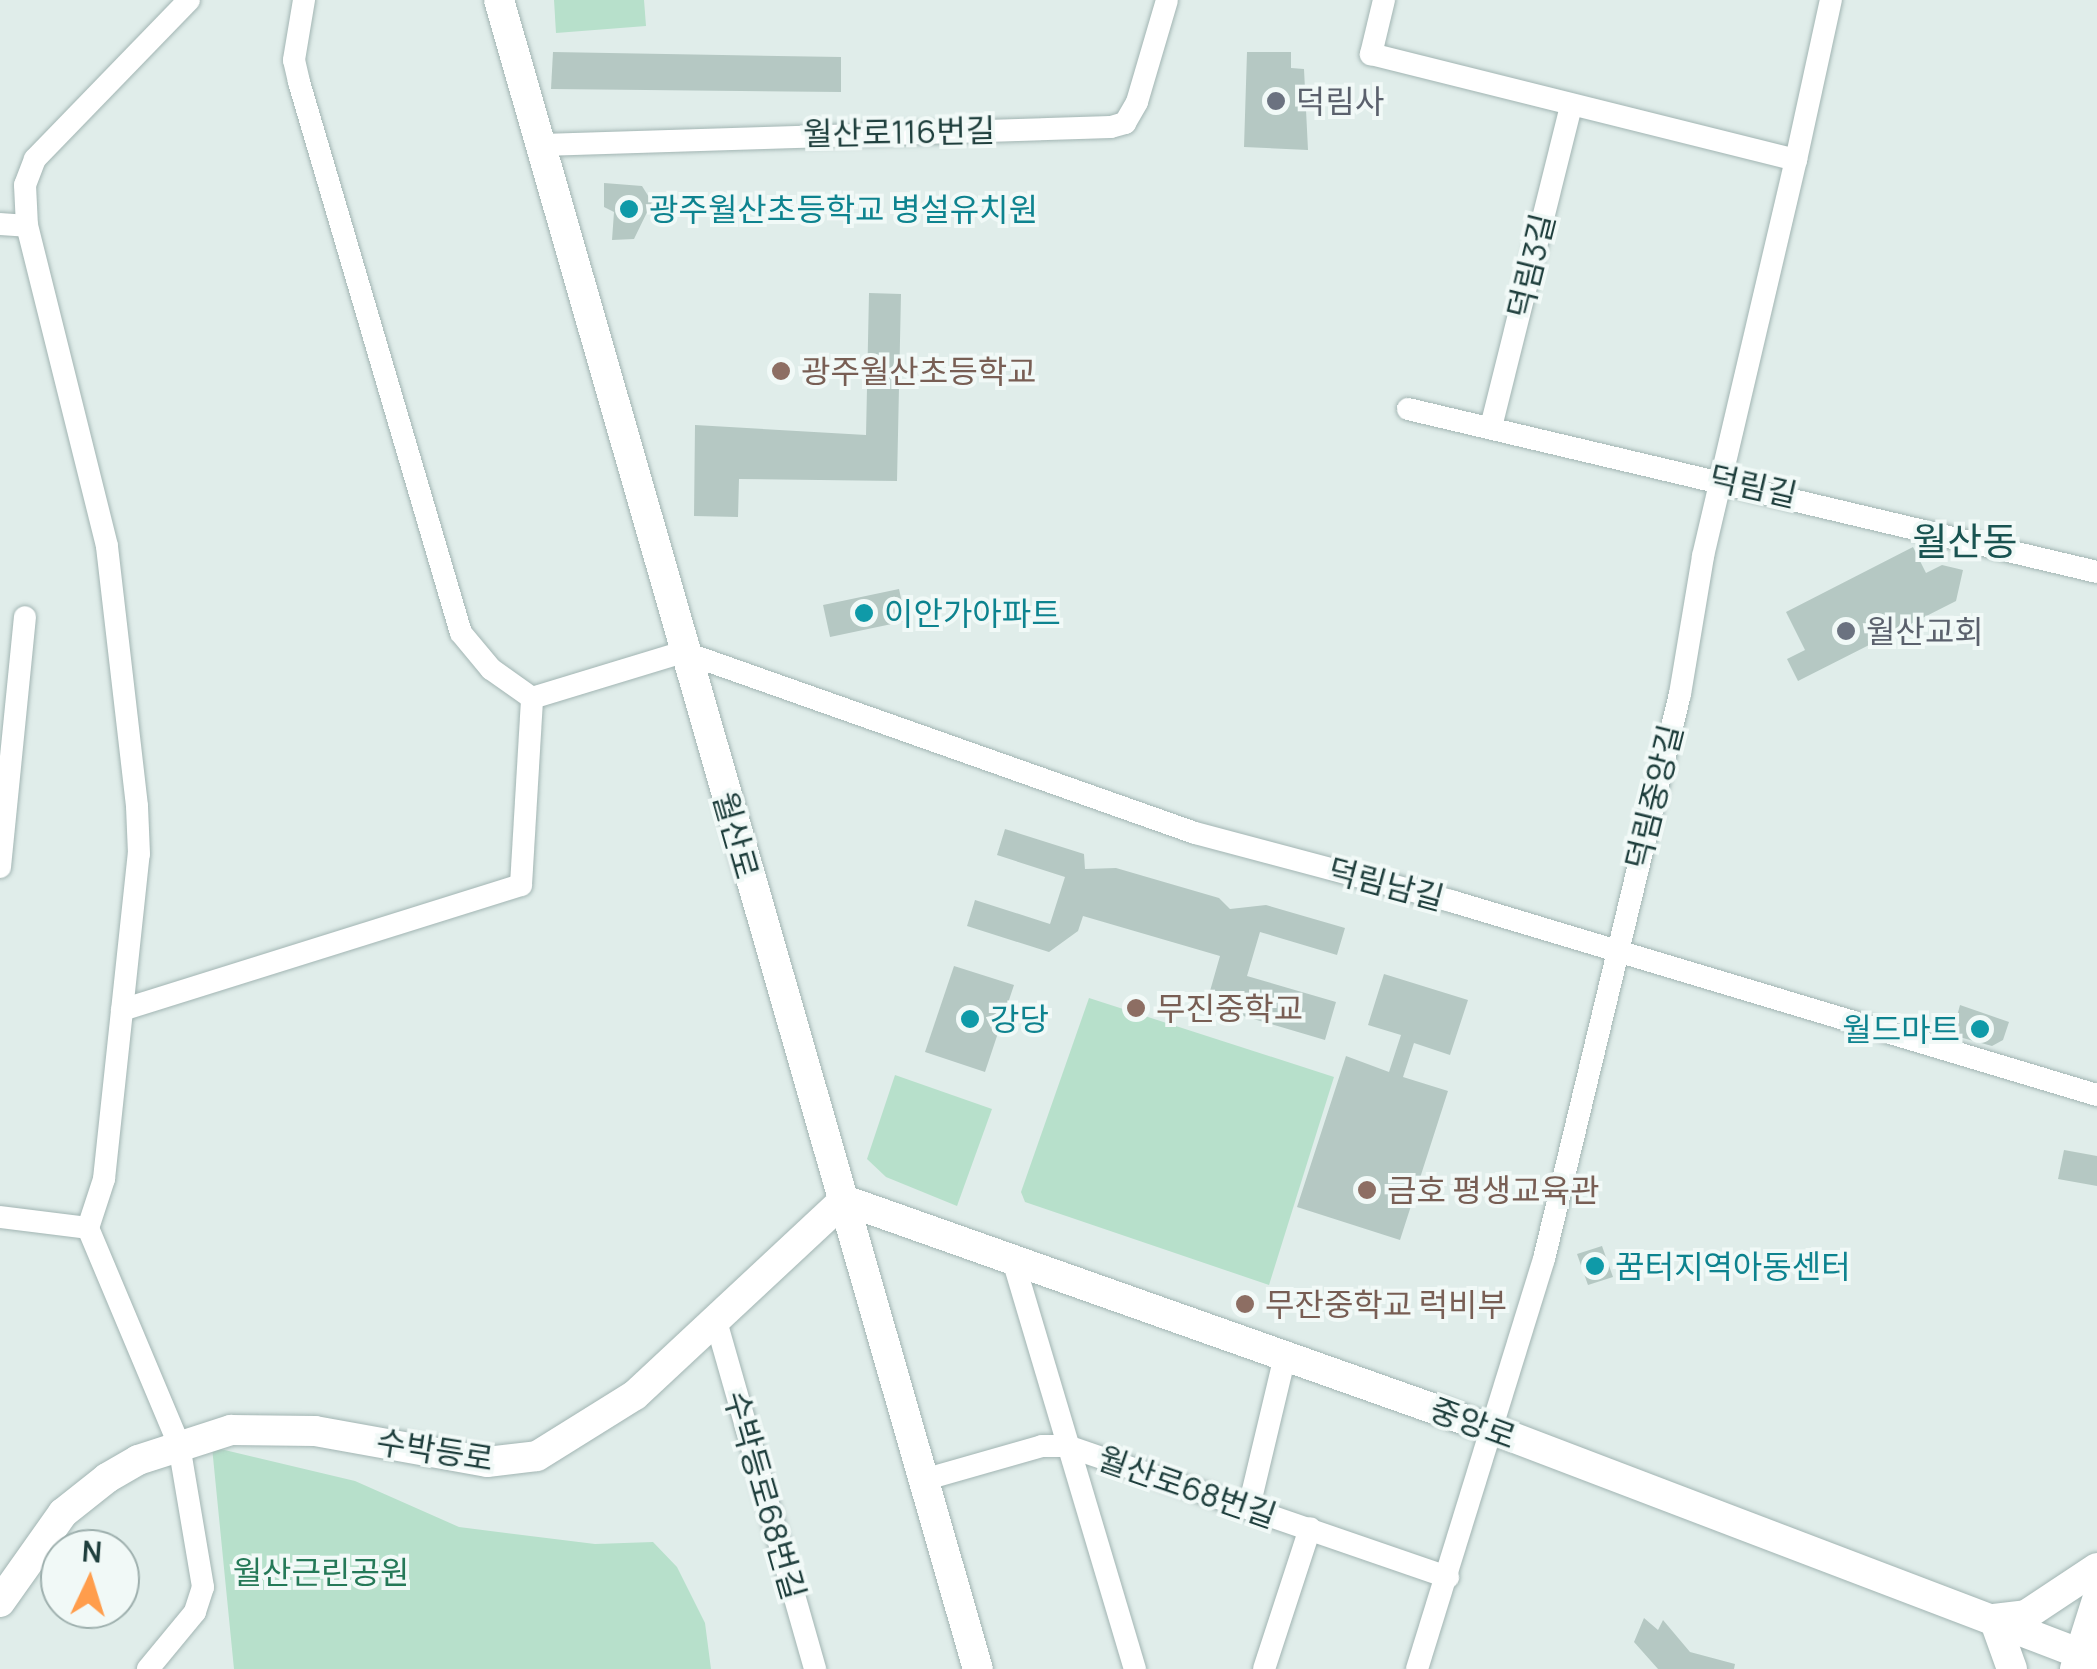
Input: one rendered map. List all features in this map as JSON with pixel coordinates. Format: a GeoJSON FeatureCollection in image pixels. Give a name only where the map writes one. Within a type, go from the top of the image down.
{"type":"FeatureCollection","features":[{"type":"Feature","properties":{"kind":"street"},"geometry":{"type":"LineString","coordinates":[[148,1669],[195,1612],[204,1586],[179,1445],[88,1228],[104,1179],[139,854],[107,546],[28,226],[25,185],[35,159],[189,0]]}},
{"type":"Feature","properties":{"kind":"street"},"geometry":{"type":"LineString","coordinates":[[304,0],[296,70],[460,633],[491,669],[532,698]]}},
{"type":"Feature","properties":{"kind":"street","name":"월산로"},"geometry":{"type":"LineString","coordinates":[[499,0],[683,652],[978,1669]]}},
{"type":"Feature","properties":{"kind":"street","name":"월산로116번길"},"geometry":{"type":"LineString","coordinates":[[542,145],[699,146],[1112,126],[1125,122],[1137,102],[1168,0]]}},
{"type":"Feature","properties":{"kind":"street"},"geometry":{"type":"LineString","coordinates":[[1384,0],[1372,54],[1796,160]]}},
{"type":"Feature","properties":{"kind":"street","name":"덕림중앙길"},"geometry":{"type":"LineString","coordinates":[[1417,1669],[1544,1259],[1614,952],[1680,694],[1722,478],[1831,0]]}},
{"type":"Feature","properties":{"kind":"street","name":"덕림3길"},"geometry":{"type":"LineString","coordinates":[[1491,428],[1570,105]]}},
{"type":"Feature","properties":{"kind":"street"},"geometry":{"type":"LineString","coordinates":[[0,224],[28,226]]}},
{"type":"Feature","properties":{"kind":"street","name":"덕림길"},"geometry":{"type":"LineString","coordinates":[[1408,409],[1722,478],[2097,572]]}},
{"type":"Feature","properties":{"kind":"street"},"geometry":{"type":"LineString","coordinates":[[0,615],[33,618],[0,867]]}},
{"type":"Feature","properties":{"kind":"street"},"geometry":{"type":"LineString","coordinates":[[532,698],[683,652]]}},
{"type":"Feature","properties":{"kind":"street","name":"덕림남길"},"geometry":{"type":"LineString","coordinates":[[683,652],[1195,833],[2097,1095]]}},
{"type":"Feature","properties":{"kind":"street"},"geometry":{"type":"LineString","coordinates":[[122,1010],[522,886],[532,698]]}},
{"type":"Feature","properties":{"kind":"street","name":"중앙로"},"geometry":{"type":"LineString","coordinates":[[844,1200],[1491,1428],[1994,1619],[2084,1661]]}},
{"type":"Feature","properties":{"kind":"street","name":"수박등로"},"geometry":{"type":"LineString","coordinates":[[0,1602],[63,1513],[122,1469],[179,1445],[265,1428],[517,1461],[560,1445],[607,1415],[716,1321],[844,1200]]}},
{"type":"Feature","properties":{"kind":"street"},"geometry":{"type":"LineString","coordinates":[[0,1217],[88,1228]]}},
{"type":"Feature","properties":{"kind":"street"},"geometry":{"type":"LineString","coordinates":[[1013,1260],[1135,1669]]}},
{"type":"Feature","properties":{"kind":"street","name":"수박등로68번길"},"geometry":{"type":"LineString","coordinates":[[716,1321],[815,1669]]}},
{"type":"Feature","properties":{"kind":"street"},"geometry":{"type":"LineString","coordinates":[[1248,1507],[1285,1356]]}},
{"type":"Feature","properties":{"kind":"street","name":"월산로68번길"},"geometry":{"type":"LineString","coordinates":[[922,1480],[1042,1446],[1067,1446],[1448,1577]]}},
{"type":"Feature","properties":{"kind":"street"},"geometry":{"type":"LineString","coordinates":[[1264,1669],[1310,1528]]}},
{"type":"Feature","properties":{"kind":"street"},"geometry":{"type":"LineString","coordinates":[[2012,1669],[1994,1619],[2026,1615],[2097,1568]]}},
{"type":"Feature","properties":{"kind":"street"},"geometry":{"type":"LineString","coordinates":[[2084,1661],[2097,1600]]}},
{"type":"Feature","properties":{"kind":"green space"},"geometry":{"type":"Polygon","coordinates":[[[554,0],[644,0],[646,26],[556,33],[554,0]]]}},
{"type":"Feature","properties":{"kind":"green space"},"geometry":{"type":"Polygon","coordinates":[[[1089,998],[1334,1077],[1269,1285],[1025,1202],[1021,1192],[1089,998]]]}},
{"type":"Feature","properties":{"kind":"green space"},"geometry":{"type":"Polygon","coordinates":[[[895,1075],[992,1109],[957,1206],[886,1177],[867,1159],[895,1075]]]}},
{"type":"Feature","properties":{"kind":"green space","name":"월산근린공원"},"geometry":{"type":"Polygon","coordinates":[[[212,1447],[355,1481],[459,1527],[595,1544],[653,1542],[677,1567],[705,1623],[711,1669],[234,1669],[212,1447]]]}},
{"type":"Feature","properties":{"kind":"building"},"geometry":{"type":"Polygon","coordinates":[[[553,52],[841,57],[841,92],[551,89],[553,52]]]}},
{"type":"Feature","properties":{"kind":"building","name":"덕림사"},"geometry":{"type":"Polygon","coordinates":[[[1247,52],[1291,52],[1291,68],[1304,69],[1308,150],[1244,147],[1247,52]]]}},
{"type":"Feature","properties":{"kind":"building","name":"광주월산초등학교 병설유치원"},"geometry":{"type":"Polygon","coordinates":[[[604,183],[642,186],[652,202],[634,239],[612,240],[614,212],[604,207],[604,183]]]}},
{"type":"Feature","properties":{"kind":"building"},"geometry":{"type":"Polygon","coordinates":[[[869,293],[901,294],[897,481],[739,479],[738,517],[694,516],[695,425],[866,435],[869,293]]]}},
{"type":"Feature","properties":{"kind":"building","name":"월산교회"},"geometry":{"type":"Polygon","coordinates":[[[1913,547],[1926,573],[1942,565],[1963,570],[1956,601],[1798,681],[1787,659],[1805,650],[1786,612],[1913,547]]]}},
{"type":"Feature","properties":{"kind":"building","name":"이안가아파트"},"geometry":{"type":"Polygon","coordinates":[[[899,589],[906,621],[830,637],[823,605],[899,589]]]}},
{"type":"Feature","properties":{"kind":"building","name":"무진중학교"},"geometry":{"type":"Polygon","coordinates":[[[1005,829],[1084,854],[1085,869],[1116,868],[1219,898],[1230,909],[1266,905],[1345,928],[1337,955],[1260,932],[1247,976],[1336,1002],[1325,1040],[1206,1005],[1220,956],[1083,916],[1078,931],[1049,952],[967,926],[975,900],[1050,924],[1065,877],[997,855],[1005,829]]]}},
{"type":"Feature","properties":{"kind":"building","name":"강당"},"geometry":{"type":"Polygon","coordinates":[[[954,966],[1014,985],[985,1072],[925,1052],[954,966]]]}},
{"type":"Feature","properties":{"kind":"building"},"geometry":{"type":"Polygon","coordinates":[[[1384,974],[1468,1000],[1450,1055],[1414,1043],[1403,1077],[1448,1091],[1400,1240],[1297,1207],[1346,1056],[1389,1072],[1401,1035],[1368,1025],[1384,974]]]}},
{"type":"Feature","properties":{"kind":"building","name":"월드마트"},"geometry":{"type":"Polygon","coordinates":[[[1960,1005],[2009,1022],[2003,1040],[1992,1046],[1952,1035],[1960,1005]]]}},
{"type":"Feature","properties":{"kind":"building"},"geometry":{"type":"Polygon","coordinates":[[[2064,1150],[2097,1156],[2097,1186],[2058,1179],[2064,1150]]]}},
{"type":"Feature","properties":{"kind":"building","name":"꿈터지역아동센터"},"geometry":{"type":"Polygon","coordinates":[[[1602,1246],[1613,1277],[1588,1285],[1577,1254],[1602,1246]]]}},
{"type":"Feature","properties":{"kind":"building"},"geometry":{"type":"Polygon","coordinates":[[[1644,1618],[1658,1630],[1663,1620],[1690,1652],[1735,1664],[1734,1669],[1658,1669],[1634,1642],[1644,1618]]]}},
{"type":"Feature","properties":{"kind":"place","name":"덕림사"},"geometry":{"type":"Point","coordinates":[1276,101]}},
{"type":"Feature","properties":{"kind":"place","name":"광주월산초등학교 병설유치원"},"geometry":{"type":"Point","coordinates":[629,209]}},
{"type":"Feature","properties":{"kind":"place","name":"광주월산초등학교"},"geometry":{"type":"Point","coordinates":[781,371]}},
{"type":"Feature","properties":{"kind":"place","name":"이안가아파트"},"geometry":{"type":"Point","coordinates":[864,613]}},
{"type":"Feature","properties":{"kind":"place","name":"월산교회"},"geometry":{"type":"Point","coordinates":[1846,631]}},
{"type":"Feature","properties":{"kind":"place","name":"무진중학교"},"geometry":{"type":"Point","coordinates":[1136,1008]}},
{"type":"Feature","properties":{"kind":"place","name":"강당"},"geometry":{"type":"Point","coordinates":[970,1019]}},
{"type":"Feature","properties":{"kind":"place","name":"월드마트"},"geometry":{"type":"Point","coordinates":[1980,1029]}},
{"type":"Feature","properties":{"kind":"place","name":"금호 평생교육관"},"geometry":{"type":"Point","coordinates":[1367,1190]}},
{"type":"Feature","properties":{"kind":"place","name":"꿈터지역아동센터"},"geometry":{"type":"Point","coordinates":[1595,1266]}},
{"type":"Feature","properties":{"kind":"place","name":"무잔중학교 럭비부"},"geometry":{"type":"Point","coordinates":[1245,1304]}},
{"type":"Feature","properties":{"kind":"district","name":"월산동"},"geometry":{"type":"Point","coordinates":[1965,541]}}]}
